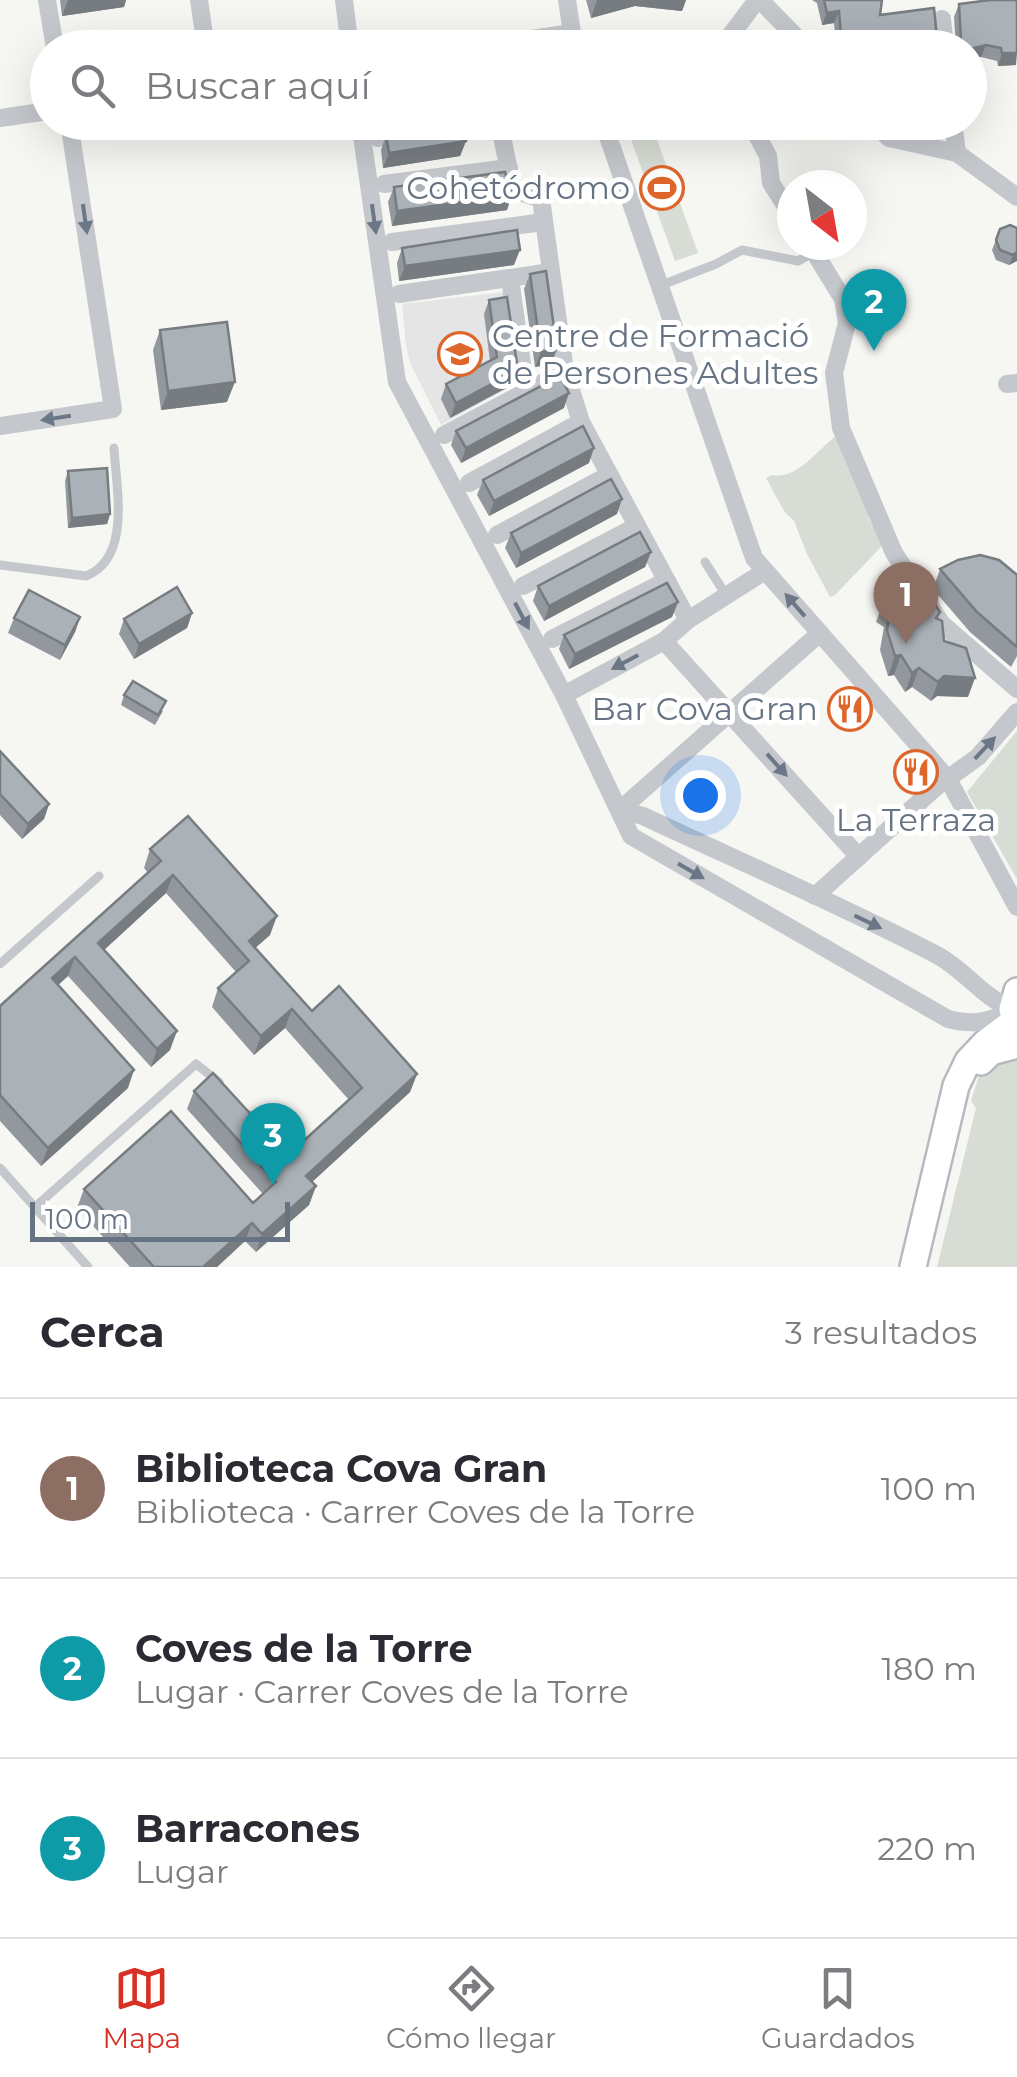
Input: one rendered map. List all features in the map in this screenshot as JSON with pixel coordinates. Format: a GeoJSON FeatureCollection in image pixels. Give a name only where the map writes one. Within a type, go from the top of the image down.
{"type":"FeatureCollection","features":[{"type":"Feature","properties":{"kind":"street"},"geometry":{"type":"LineString","coordinates":[[47,0],[52,30]]}},
{"type":"Feature","properties":{"kind":"street"},"geometry":{"type":"LineString","coordinates":[[199,0],[203,30]]}},
{"type":"Feature","properties":{"kind":"street"},"geometry":{"type":"LineString","coordinates":[[344,0],[348,30]]}},
{"type":"Feature","properties":{"kind":"street"},"geometry":{"type":"LineString","coordinates":[[567,0],[572,30]]}},
{"type":"Feature","properties":{"kind":"street"},"geometry":{"type":"LineString","coordinates":[[735,30],[759,0],[789,30]]}},
{"type":"Feature","properties":{"kind":"street"},"geometry":{"type":"LineString","coordinates":[[942,18],[944,30]]}},
{"type":"Feature","properties":{"kind":"street"},"geometry":{"type":"LineString","coordinates":[[0,118],[30,114]]}},
{"type":"Feature","properties":{"kind":"street"},"geometry":{"type":"LineString","coordinates":[[0,425],[113,409],[72,140]]}},
{"type":"Feature","properties":{"kind":"street"},"geometry":{"type":"LineString","coordinates":[[363,140],[397,382],[564,695],[631,836],[948,1019],[980,1023],[1015,1017]]}},
{"type":"Feature","properties":{"kind":"street"},"geometry":{"type":"LineString","coordinates":[[503,140],[513,190],[541,199],[566,371],[581,422],[688,620]]}},
{"type":"Feature","properties":{"kind":"street"},"geometry":{"type":"LineString","coordinates":[[609,140],[754,558],[948,779],[1017,907]]}},
{"type":"Feature","properties":{"kind":"street"},"geometry":{"type":"LineString","coordinates":[[760,140],[777,191]]}},
{"type":"Feature","properties":{"kind":"street"},"geometry":{"type":"LineString","coordinates":[[898,140],[956,153],[1017,197]]}},
{"type":"Feature","properties":{"kind":"street"},"geometry":{"type":"LineString","coordinates":[[955,140],[956,153]]}},
{"type":"Feature","properties":{"kind":"street"},"geometry":{"type":"LineString","coordinates":[[384,184],[509,168]]}},
{"type":"Feature","properties":{"kind":"street"},"geometry":{"type":"LineString","coordinates":[[392,242],[544,222]]}},
{"type":"Feature","properties":{"kind":"street"},"geometry":{"type":"LineString","coordinates":[[819,260],[843,299],[847,323],[834,373],[841,428],[894,554],[942,624],[1017,689]]}},
{"type":"Feature","properties":{"kind":"street"},"geometry":{"type":"LineString","coordinates":[[399,294],[551,272]]}},
{"type":"Feature","properties":{"kind":"street"},"geometry":{"type":"LineString","coordinates":[[510,278],[526,392]]}},
{"type":"Feature","properties":{"kind":"street"},"geometry":{"type":"LineString","coordinates":[[444,435],[566,371]]}},
{"type":"Feature","properties":{"kind":"street"},"geometry":{"type":"LineString","coordinates":[[469,483],[581,422]]}},
{"type":"Feature","properties":{"kind":"street"},"geometry":{"type":"LineString","coordinates":[[496,535],[609,474]]}},
{"type":"Feature","properties":{"kind":"street"},"geometry":{"type":"LineString","coordinates":[[523,586],[637,526]]}},
{"type":"Feature","properties":{"kind":"street"},"geometry":{"type":"LineString","coordinates":[[564,695],[664,641],[688,620],[765,571]]}},
{"type":"Feature","properties":{"kind":"street"},"geometry":{"type":"LineString","coordinates":[[552,639],[666,580]]}},
{"type":"Feature","properties":{"kind":"street"},"geometry":{"type":"LineString","coordinates":[[620,810],[820,632]]}},
{"type":"Feature","properties":{"kind":"street"},"geometry":{"type":"LineString","coordinates":[[664,641],[859,856]]}},
{"type":"Feature","properties":{"kind":"street"},"geometry":{"type":"LineString","coordinates":[[815,896],[978,757],[1017,712]]}},
{"type":"Feature","properties":{"kind":"street"},"geometry":{"type":"LineString","coordinates":[[620,810],[643,816],[942,958],[1015,1017]]}},
{"type":"Feature","properties":{"kind":"street"},"geometry":{"type":"LineString","coordinates":[[913,1267],[956,1086],[968,1061],[1015,1017]]}},
{"type":"Feature","properties":{"kind":"street"},"geometry":{"type":"LineString","coordinates":[[922,1267],[964,1088],[975,1067],[991,1052],[1015,1017]]}},
{"type":"Feature","properties":{"kind":"lane"},"geometry":{"type":"LineString","coordinates":[[660,286],[742,250],[777,258]]}},
{"type":"Feature","properties":{"kind":"lane"},"geometry":{"type":"LineString","coordinates":[[0,565],[86,576],[100,571],[118,530],[114,448]]}},
{"type":"Feature","properties":{"kind":"lane"},"geometry":{"type":"LineString","coordinates":[[705,562],[726,596]]}},
{"type":"Feature","properties":{"kind":"lane"},"geometry":{"type":"LineString","coordinates":[[0,964],[99,876]]}},
{"type":"Feature","properties":{"kind":"lane"},"geometry":{"type":"LineString","coordinates":[[35,1208],[196,1064],[221,1084]]}},
{"type":"Feature","properties":{"kind":"lane"},"geometry":{"type":"LineString","coordinates":[[244,1108],[280,1145]]}},
{"type":"Feature","properties":{"kind":"lane"},"geometry":{"type":"LineString","coordinates":[[0,1168],[88,1267]]}},
{"type":"Feature","properties":{"kind":"shaded area","name":"Cohetódromo"},"geometry":{"type":"Polygon","coordinates":[[[631,140],[657,140],[698,253],[675,261],[631,140]]]}},
{"type":"Feature","properties":{"kind":"shaded area","name":"Centre de Formació de Persones Adultes"},"geometry":{"type":"Polygon","coordinates":[[[504,292],[516,384],[441,425],[410,363],[402,304],[504,292]]]}},
{"type":"Feature","properties":{"kind":"shaded area"},"geometry":{"type":"Polygon","coordinates":[[[836,436],[883,545],[830,597],[794,521],[766,478],[798,469],[836,436]]]}},
{"type":"Feature","properties":{"kind":"shaded area"},"geometry":{"type":"Polygon","coordinates":[[[1017,731],[1017,879],[967,792],[1017,731]]]}},
{"type":"Feature","properties":{"kind":"shaded area"},"geometry":{"type":"Polygon","coordinates":[[[1017,1050],[1017,1267],[937,1267],[976,1108],[971,1101],[980,1072],[1017,1050]]]}},
{"type":"Feature","properties":{"kind":"building"},"geometry":{"type":"Polygon","coordinates":[[[824,0],[882,0],[880,15],[934,8],[936,30],[841,30],[839,11],[827,13],[824,0]]]}},
{"type":"Feature","properties":{"kind":"building"},"geometry":{"type":"Polygon","coordinates":[[[1017,0],[1017,53],[1002,53],[1001,48],[987,45],[987,30],[960,30],[959,4],[1017,0]]]}},
{"type":"Feature","properties":{"kind":"building"},"geometry":{"type":"Polygon","coordinates":[[[387,140],[466,140],[466,141],[389,153],[387,140]]]}},
{"type":"Feature","properties":{"kind":"building"},"geometry":{"type":"Polygon","coordinates":[[[505,172],[512,195],[397,211],[394,187],[505,172]]]}},
{"type":"Feature","properties":{"kind":"building"},"geometry":{"type":"Polygon","coordinates":[[[1010,225],[1017,228],[1017,252],[1013,255],[1000,250],[996,240],[1000,229],[1010,225]]]}},
{"type":"Feature","properties":{"kind":"building"},"geometry":{"type":"Polygon","coordinates":[[[517,230],[520,250],[405,266],[402,248],[517,230]]]}},
{"type":"Feature","properties":{"kind":"building"},"geometry":{"type":"Polygon","coordinates":[[[546,271],[557,349],[541,352],[530,274],[546,271]]]}},
{"type":"Feature","properties":{"kind":"building"},"geometry":{"type":"Polygon","coordinates":[[[507,297],[518,370],[456,403],[446,384],[497,357],[489,300],[507,297]]]}},
{"type":"Feature","properties":{"kind":"building"},"geometry":{"type":"Polygon","coordinates":[[[227,322],[235,382],[168,391],[160,330],[227,322]]]}},
{"type":"Feature","properties":{"kind":"building"},"geometry":{"type":"Polygon","coordinates":[[[560,376],[569,393],[466,448],[456,431],[560,376]]]}},
{"type":"Feature","properties":{"kind":"building"},"geometry":{"type":"Polygon","coordinates":[[[583,426],[594,448],[494,501],[483,480],[583,426]]]}},
{"type":"Feature","properties":{"kind":"building"},"geometry":{"type":"Polygon","coordinates":[[[107,468],[110,514],[72,518],[68,471],[107,468]]]}},
{"type":"Feature","properties":{"kind":"building"},"geometry":{"type":"Polygon","coordinates":[[[611,479],[622,499],[521,553],[511,533],[611,479]]]}},
{"type":"Feature","properties":{"kind":"building"},"geometry":{"type":"Polygon","coordinates":[[[640,532],[651,552],[549,606],[538,586],[640,532]]]}},
{"type":"Feature","properties":{"kind":"building"},"geometry":{"type":"Polygon","coordinates":[[[980,555],[999,560],[1017,575],[1017,647],[977,612],[940,569],[980,555]]]}},
{"type":"Feature","properties":{"kind":"building"},"geometry":{"type":"Polygon","coordinates":[[[908,566],[940,612],[936,618],[942,621],[944,641],[966,648],[975,678],[944,676],[938,682],[919,668],[912,673],[901,655],[895,656],[887,630],[891,607],[883,603],[890,587],[908,566]]]}},
{"type":"Feature","properties":{"kind":"building"},"geometry":{"type":"Polygon","coordinates":[[[667,583],[678,602],[575,654],[564,635],[667,583]]]}},
{"type":"Feature","properties":{"kind":"building"},"geometry":{"type":"Polygon","coordinates":[[[177,587],[192,613],[139,644],[124,619],[177,587]]]}},
{"type":"Feature","properties":{"kind":"building"},"geometry":{"type":"Polygon","coordinates":[[[29,590],[80,617],[65,645],[14,618],[29,590]]]}},
{"type":"Feature","properties":{"kind":"building"},"geometry":{"type":"Polygon","coordinates":[[[133,681],[166,701],[158,715],[124,695],[133,681]]]}},
{"type":"Feature","properties":{"kind":"building"},"geometry":{"type":"Polygon","coordinates":[[[0,751],[49,804],[28,824],[0,794],[0,751]]]}},
{"type":"Feature","properties":{"kind":"building"},"geometry":{"type":"Polygon","coordinates":[[[188,816],[277,916],[249,941],[312,1011],[339,986],[417,1074],[306,1176],[316,1186],[262,1234],[252,1223],[203,1267],[154,1267],[84,1189],[171,1111],[253,1203],[276,1182],[194,1091],[213,1073],[288,1155],[362,1088],[292,1009],[261,1036],[218,988],[249,961],[173,875],[98,943],[177,1031],[157,1049],[75,957],[52,978],[134,1070],[48,1148],[0,1095],[0,1006],[161,861],[150,849],[188,816]]]}},
{"type":"Feature","properties":{"kind":"place","name":"Cohetódromo"},"geometry":{"type":"Point","coordinates":[662,188]}},
{"type":"Feature","properties":{"kind":"place","name":"Coves de la Torre"},"geometry":{"type":"Point","coordinates":[874,351]}},
{"type":"Feature","properties":{"kind":"place","name":"Centre de Formació de Persones Adultes"},"geometry":{"type":"Point","coordinates":[460,354]}},
{"type":"Feature","properties":{"kind":"place","name":"Biblioteca Cova Gran"},"geometry":{"type":"Point","coordinates":[906,644]}},
{"type":"Feature","properties":{"kind":"place","name":"Bar Cova Gran"},"geometry":{"type":"Point","coordinates":[850,709]}},
{"type":"Feature","properties":{"kind":"place","name":"La Terraza"},"geometry":{"type":"Point","coordinates":[916,772]}},
{"type":"Feature","properties":{"kind":"place","name":"Barracones"},"geometry":{"type":"Point","coordinates":[273,1185]}}]}
